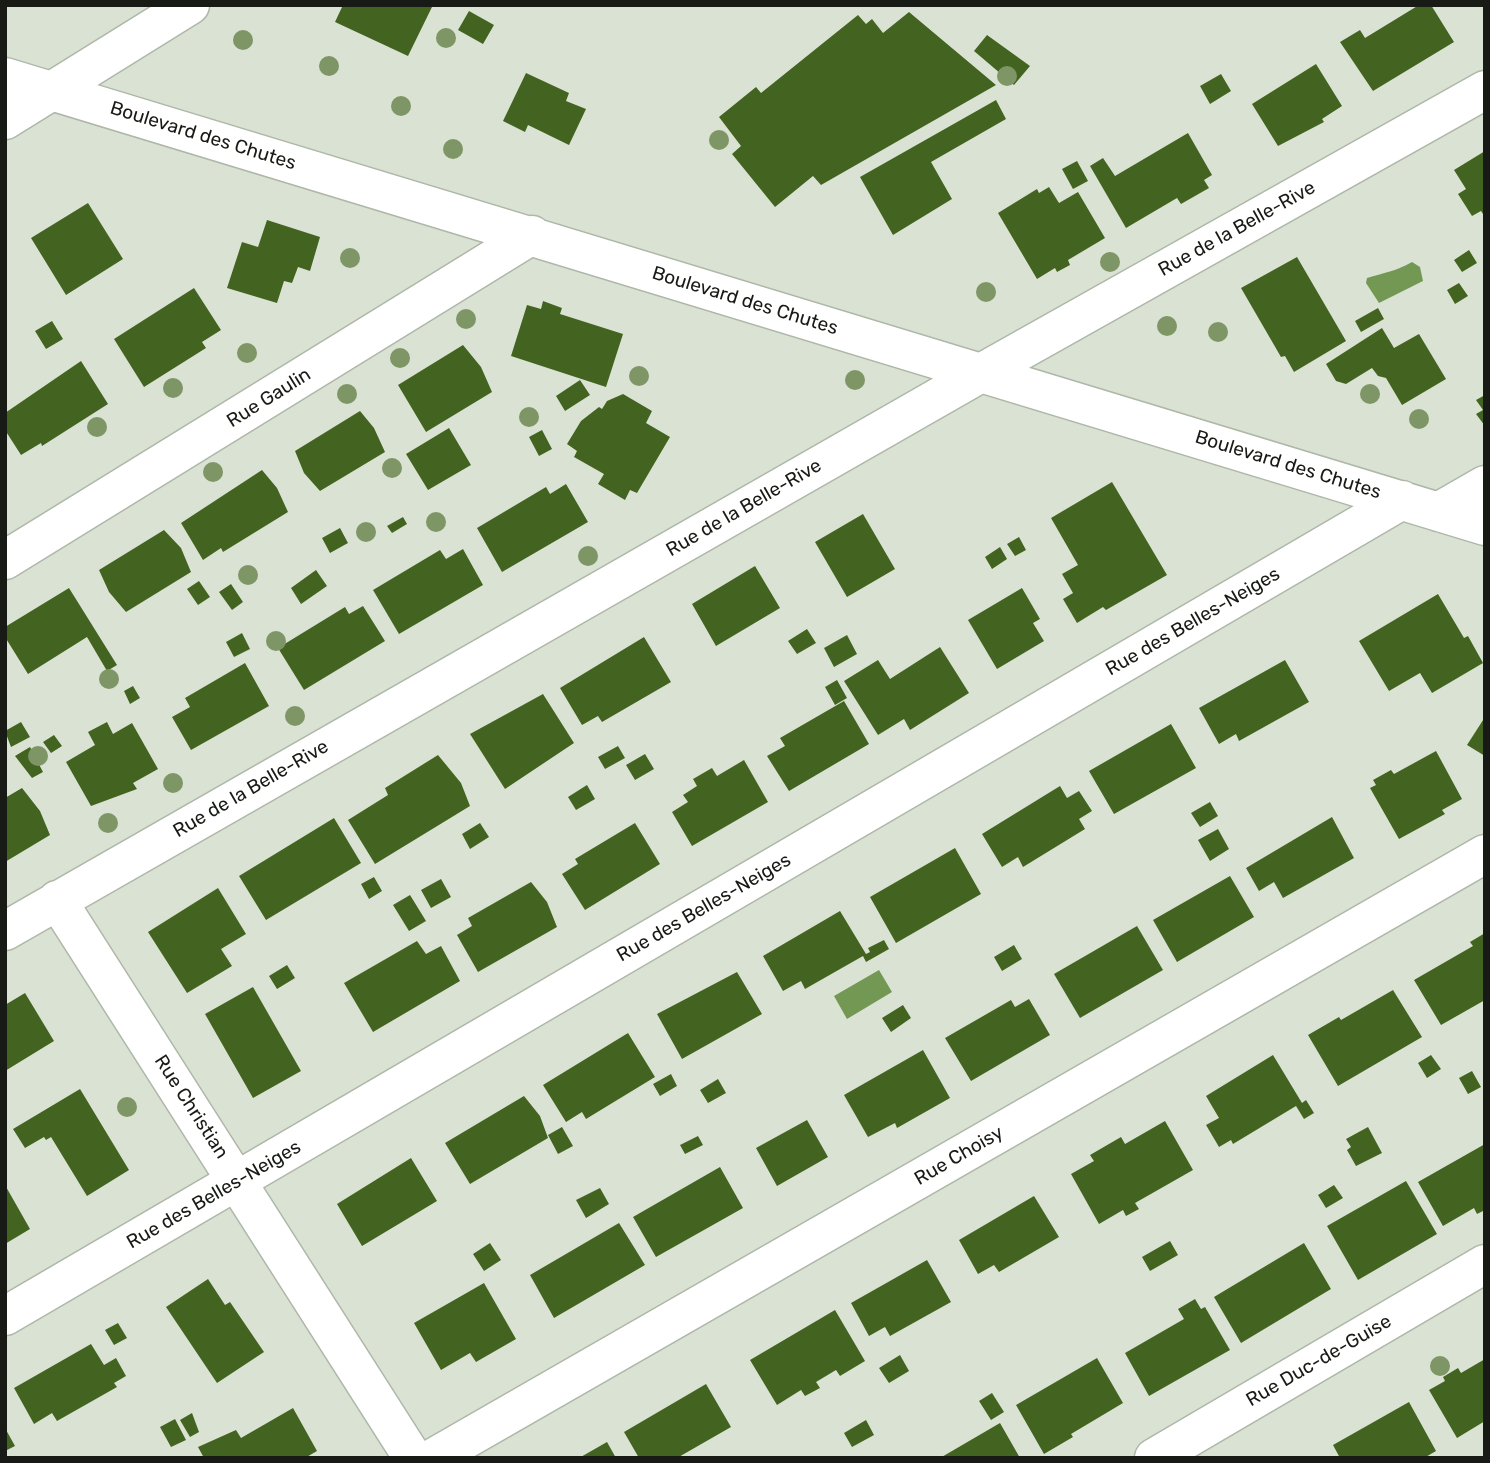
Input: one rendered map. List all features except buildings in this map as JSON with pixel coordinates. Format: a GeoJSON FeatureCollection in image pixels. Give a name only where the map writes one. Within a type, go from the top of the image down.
{"type":"FeatureCollection","features":[{"type":"Feature","properties":{"kind":"street"},"geometry":{"type":"LineString","coordinates":[[5,120],[190,5]]}},
{"type":"Feature","properties":{"kind":"street","name":"Boulevard des Chutes"},"geometry":{"type":"LineString","coordinates":[[5,76],[1485,526]]}},
{"type":"Feature","properties":{"kind":"street","name":"Rue de la Belle-Rive"},"geometry":{"type":"LineString","coordinates":[[5,931],[981,373],[1485,90]]}},
{"type":"Feature","properties":{"kind":"street","name":"Rue Gaulin"},"geometry":{"type":"LineString","coordinates":[[5,561],[532,235]]}},
{"type":"Feature","properties":{"kind":"street"},"geometry":{"type":"LineString","coordinates":[[1438,512],[1485,485]]}},
{"type":"Feature","properties":{"kind":"street","name":"Rue des Belles-Neiges"},"geometry":{"type":"LineString","coordinates":[[5,1316],[1402,500]]}},
{"type":"Feature","properties":{"kind":"street","name":"Rue Choisy"},"geometry":{"type":"LineString","coordinates":[[433,1458],[1485,854]]}},
{"type":"Feature","properties":{"kind":"street","name":"Rue Christian"},"geometry":{"type":"LineString","coordinates":[[57,900],[239,1181],[413,1458]]}},
{"type":"Feature","properties":{"kind":"street","name":"Rue Duc-de-Guise"},"geometry":{"type":"LineString","coordinates":[[1154,1458],[1485,1265]]}},
{"type":"Feature","properties":{"kind":"shaded area"},"geometry":{"type":"Polygon","coordinates":[[[1412,262],[1420,267],[1423,281],[1379,303],[1366,283],[1367,278],[1412,262]]]}},
{"type":"Feature","properties":{"kind":"shaded area"},"geometry":{"type":"Polygon","coordinates":[[[879,970],[892,992],[847,1019],[834,996],[879,970]]]}}]}
